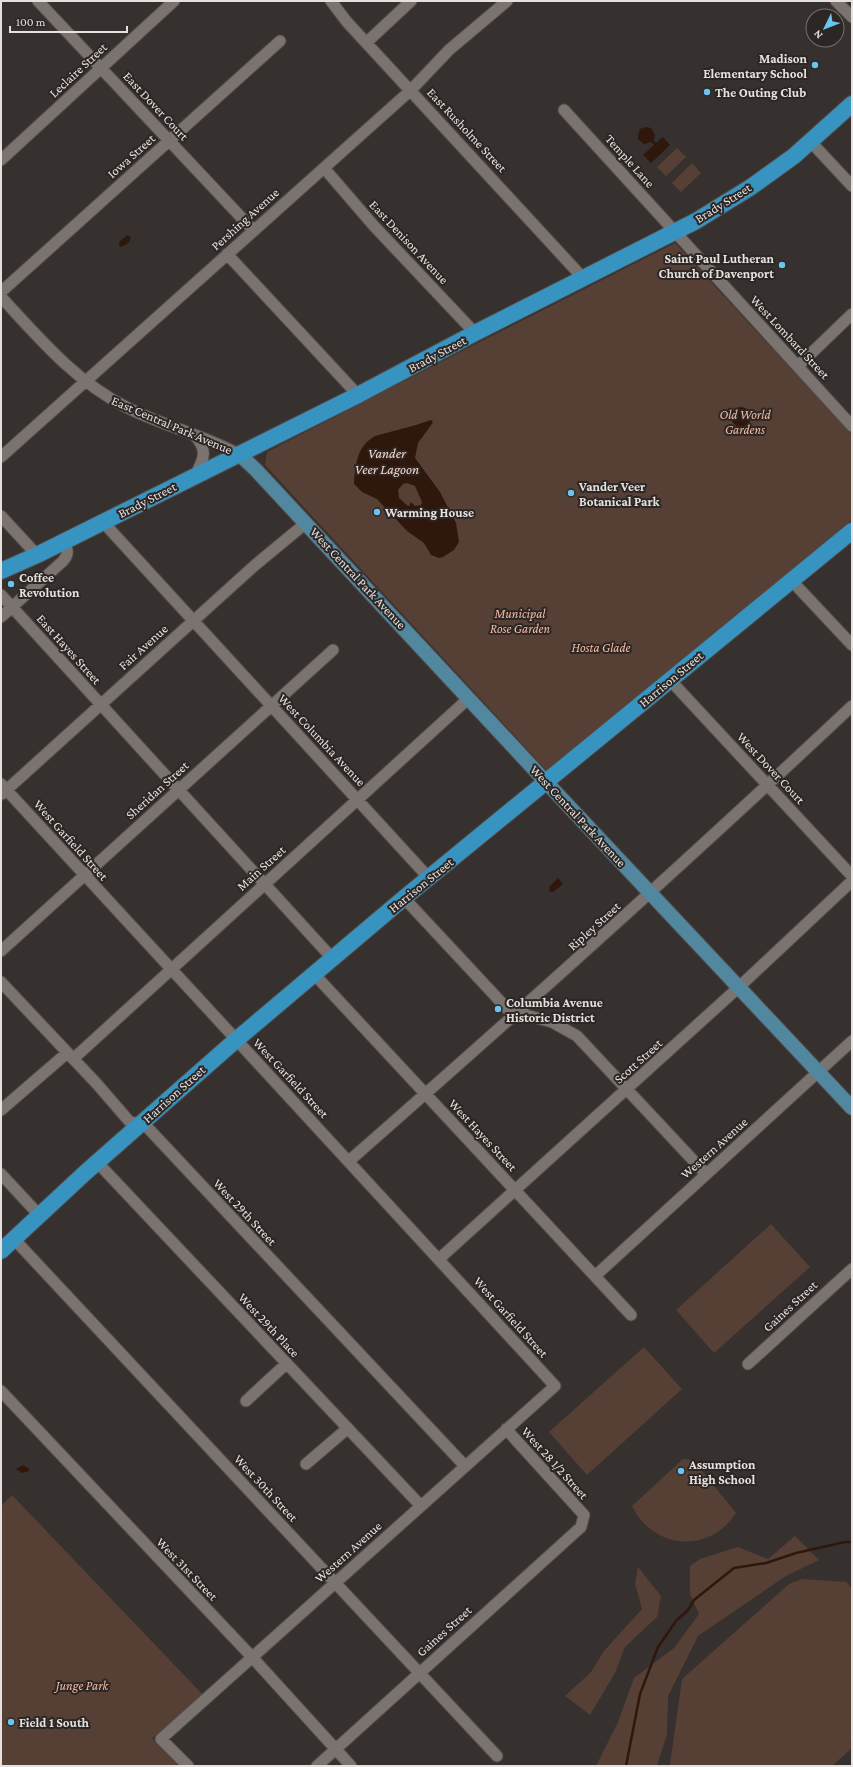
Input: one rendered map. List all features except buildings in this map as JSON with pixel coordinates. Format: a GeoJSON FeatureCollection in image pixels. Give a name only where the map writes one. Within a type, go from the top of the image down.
{"type":"FeatureCollection","features":[{"type":"Feature","properties":{"kind":"highway","name":"Brady Street"},"geometry":{"type":"LineString","coordinates":[[1,571],[64,542],[358,395],[475,333],[696,221],[750,187],[794,156],[852,104]]}},
{"type":"Feature","properties":{"kind":"highway","name":"Harrison Street"},"geometry":{"type":"LineString","coordinates":[[1,1251],[97,1162],[332,958],[852,531]]}},
{"type":"Feature","properties":{"kind":"main road","name":"East Central Park Avenue"},"geometry":{"type":"LineString","coordinates":[[240,454],[306,523]]}},
{"type":"Feature","properties":{"kind":"main road","name":"West Central Park Avenue"},"geometry":{"type":"LineString","coordinates":[[306,523],[546,782],[852,1108]]}},
{"type":"Feature","properties":{"kind":"street","name":"East Dover Court"},"geometry":{"type":"LineString","coordinates":[[38,1],[254,231]]}},
{"type":"Feature","properties":{"kind":"street","name":"Leclaire Street"},"geometry":{"type":"LineString","coordinates":[[1,160],[174,1]]}},
{"type":"Feature","properties":{"kind":"street","name":"East Rusholme Street"},"geometry":{"type":"LineString","coordinates":[[331,1],[347,22],[583,278]]}},
{"type":"Feature","properties":{"kind":"street"},"geometry":{"type":"LineString","coordinates":[[367,42],[411,1]]}},
{"type":"Feature","properties":{"kind":"street","name":"Pershing Avenue"},"geometry":{"type":"LineString","coordinates":[[1,457],[411,90],[449,50],[507,1]]}},
{"type":"Feature","properties":{"kind":"street"},"geometry":{"type":"LineString","coordinates":[[836,1],[852,17]]}},
{"type":"Feature","properties":{"kind":"street","name":"Iowa Street"},"geometry":{"type":"LineString","coordinates":[[1,292],[280,41]]}},
{"type":"Feature","properties":{"kind":"street","name":"Temple Lane"},"geometry":{"type":"LineString","coordinates":[[564,110],[674,232]]}},
{"type":"Feature","properties":{"kind":"street"},"geometry":{"type":"LineString","coordinates":[[810,141],[852,186]]}},
{"type":"Feature","properties":{"kind":"street","name":"East Denison Avenue"},"geometry":{"type":"LineString","coordinates":[[324,168],[374,226],[475,333]]}},
{"type":"Feature","properties":{"kind":"street","name":"West Lombard Street"},"geometry":{"type":"LineString","coordinates":[[674,232],[852,426]]}},
{"type":"Feature","properties":{"kind":"street"},"geometry":{"type":"LineString","coordinates":[[227,254],[358,395]]}},
{"type":"Feature","properties":{"kind":"street","name":"East Central Park Avenue"},"geometry":{"type":"LineString","coordinates":[[1,297],[40,339],[85,382],[127,408],[223,445],[240,454]]}},
{"type":"Feature","properties":{"kind":"street"},"geometry":{"type":"LineString","coordinates":[[798,366],[852,314]]}},
{"type":"Feature","properties":{"kind":"street"},"geometry":{"type":"LineString","coordinates":[[191,433],[197,438],[204,452],[204,458],[195,476]]}},
{"type":"Feature","properties":{"kind":"street"},"geometry":{"type":"LineString","coordinates":[[1,516],[37,555]]}},
{"type":"Feature","properties":{"kind":"street","name":"West Columbia Avenue"},"geometry":{"type":"LineString","coordinates":[[103,522],[429,878]]}},
{"type":"Feature","properties":{"kind":"street","name":"Fair Avenue"},"geometry":{"type":"LineString","coordinates":[[3,790],[254,566],[306,523]]}},
{"type":"Feature","properties":{"kind":"street"},"geometry":{"type":"LineString","coordinates":[[1,616],[66,558],[68,550],[64,542]]}},
{"type":"Feature","properties":{"kind":"street"},"geometry":{"type":"LineString","coordinates":[[791,580],[852,645]]}},
{"type":"Feature","properties":{"kind":"street","name":"East Hayes Street"},"geometry":{"type":"LineString","coordinates":[[1,596],[101,704]]}},
{"type":"Feature","properties":{"kind":"street","name":"Sheridan Street"},"geometry":{"type":"LineString","coordinates":[[1,951],[333,650]]}},
{"type":"Feature","properties":{"kind":"street","name":"West Dover Court"},"geometry":{"type":"LineString","coordinates":[[670,680],[852,876]]}},
{"type":"Feature","properties":{"kind":"street","name":"Main Street"},"geometry":{"type":"LineString","coordinates":[[1,1110],[70,1056],[171,970],[469,698]]}},
{"type":"Feature","properties":{"kind":"street"},"geometry":{"type":"LineString","coordinates":[[101,704],[332,958]]}},
{"type":"Feature","properties":{"kind":"street","name":"Ripley Street"},"geometry":{"type":"LineString","coordinates":[[349,1161],[516,1015],[651,893],[852,706]]}},
{"type":"Feature","properties":{"kind":"street","name":"West Garfield Street"},"geometry":{"type":"LineString","coordinates":[[3,790],[84,875],[349,1161],[555,1386]]}},
{"type":"Feature","properties":{"kind":"street","name":"Scott Street"},"geometry":{"type":"LineString","coordinates":[[439,1259],[628,1089],[852,881]]}},
{"type":"Feature","properties":{"kind":"street"},"geometry":{"type":"LineString","coordinates":[[404,898],[516,1015],[552,1022],[578,1036],[706,1174]]}},
{"type":"Feature","properties":{"kind":"street","name":"West Hayes Street"},"geometry":{"type":"LineString","coordinates":[[314,974],[631,1315]]}},
{"type":"Feature","properties":{"kind":"street","name":"West 29th Street"},"geometry":{"type":"LineString","coordinates":[[1,982],[129,1121],[146,1127],[465,1466]]}},
{"type":"Feature","properties":{"kind":"street","name":"Western Avenue"},"geometry":{"type":"LineString","coordinates":[[595,1276],[852,1041]]}},
{"type":"Feature","properties":{"kind":"street","name":"West 29th Place"},"geometry":{"type":"LineString","coordinates":[[97,1162],[421,1506]]}},
{"type":"Feature","properties":{"kind":"street"},"geometry":{"type":"LineString","coordinates":[[1,1174],[40,1216]]}},
{"type":"Feature","properties":{"kind":"street","name":"West 30th Street"},"geometry":{"type":"LineString","coordinates":[[14,1239],[497,1756]]}},
{"type":"Feature","properties":{"kind":"street","name":"Gaines Street"},"geometry":{"type":"LineString","coordinates":[[748,1364],[852,1269]]}},
{"type":"Feature","properties":{"kind":"street"},"geometry":{"type":"LineString","coordinates":[[246,1401],[286,1364]]}},
{"type":"Feature","properties":{"kind":"street","name":"Western Avenue"},"geometry":{"type":"LineString","coordinates":[[188,1766],[161,1739],[555,1386]]}},
{"type":"Feature","properties":{"kind":"street","name":"West 31st Street"},"geometry":{"type":"LineString","coordinates":[[1,1391],[252,1657],[352,1766]]}},
{"type":"Feature","properties":{"kind":"street"},"geometry":{"type":"LineString","coordinates":[[306,1464],[348,1428]]}},
{"type":"Feature","properties":{"kind":"street","name":"West 28 1/2 Street"},"geometry":{"type":"LineString","coordinates":[[506,1429],[584,1515]]}},
{"type":"Feature","properties":{"kind":"street","name":"Gaines Street"},"geometry":{"type":"LineString","coordinates":[[317,1766],[335,1748],[581,1527],[584,1515]]}},
{"type":"Feature","properties":{"kind":"green space"},"geometry":{"type":"Polygon","coordinates":[[[677,148],[686,157],[666,176],[657,167],[677,148]]]}},
{"type":"Feature","properties":{"kind":"green space"},"geometry":{"type":"Polygon","coordinates":[[[692,163],[701,173],[681,192],[672,183],[692,163]]]}},
{"type":"Feature","properties":{"kind":"green space","name":"Vander Veer Botanical Park"},"geometry":{"type":"Polygon","coordinates":[[[675,243],[852,435],[852,520],[548,772],[265,465],[267,452],[675,243]]]}},
{"type":"Feature","properties":{"kind":"green space"},"geometry":{"type":"Polygon","coordinates":[[[771,1224],[810,1267],[714,1353],[676,1310],[771,1224]]]}},
{"type":"Feature","properties":{"kind":"green space"},"geometry":{"type":"Polygon","coordinates":[[[644,1347],[682,1389],[587,1475],[549,1432],[644,1347]]]}},
{"type":"Feature","properties":{"kind":"green space"},"geometry":{"type":"Polygon","coordinates":[[[683,1459],[693,1460],[736,1513],[725,1526],[712,1535],[697,1540],[682,1541],[667,1538],[653,1531],[641,1521],[632,1506],[683,1459]]]}},
{"type":"Feature","properties":{"kind":"green space","name":"Junge Park"},"geometry":{"type":"Polygon","coordinates":[[[12,1495],[206,1698],[152,1738],[180,1766],[1,1766],[1,1506],[12,1495]]]}},
{"type":"Feature","properties":{"kind":"green space"},"geometry":{"type":"Polygon","coordinates":[[[795,1536],[819,1560],[786,1576],[698,1636],[668,1696],[667,1734],[657,1766],[596,1766],[618,1722],[634,1678],[674,1648],[699,1614],[690,1594],[690,1566],[700,1559],[738,1547],[768,1559],[795,1536]]]}},
{"type":"Feature","properties":{"kind":"green space"},"geometry":{"type":"Polygon","coordinates":[[[638,1567],[661,1596],[657,1617],[625,1647],[615,1673],[590,1715],[565,1696],[591,1672],[604,1651],[642,1609],[635,1583],[638,1567]]]}},
{"type":"Feature","properties":{"kind":"green space"},"geometry":{"type":"Polygon","coordinates":[[[802,1579],[846,1582],[852,1588],[852,1741],[850,1743],[852,1748],[832,1766],[671,1766],[682,1679],[789,1584],[802,1579]]]}},
{"type":"Feature","properties":{"kind":"water"},"geometry":{"type":"Polygon","coordinates":[[[646,127],[651,128],[655,135],[654,140],[656,143],[663,137],[670,145],[651,163],[643,155],[654,145],[651,142],[644,144],[638,139],[640,129],[646,127]]]}},
{"type":"Feature","properties":{"kind":"water"},"geometry":{"type":"Polygon","coordinates":[[[128,235],[131,238],[129,241],[120,247],[120,241],[128,235]]]}},
{"type":"Feature","properties":{"kind":"water"},"geometry":{"type":"Polygon","coordinates":[[[741,407],[748,410],[751,417],[748,424],[741,427],[734,424],[731,417],[734,410],[741,407]]]}},
{"type":"Feature","properties":{"kind":"water","name":"Vander Veer Lagoon"},"geometry":{"type":"Polygon","coordinates":[[[431,420],[433,422],[418,443],[415,458],[440,492],[456,523],[459,542],[454,550],[439,558],[431,555],[424,543],[407,531],[377,499],[362,492],[354,484],[358,457],[364,445],[369,440],[375,436],[431,420]],[[407,483],[403,484],[398,490],[399,498],[408,506],[411,502],[415,506],[421,505],[422,502],[415,486],[407,483]]]}},
{"type":"Feature","properties":{"kind":"water"},"geometry":{"type":"Polygon","coordinates":[[[558,878],[563,884],[553,892],[550,892],[549,887],[558,878]]]}},
{"type":"Feature","properties":{"kind":"water"},"geometry":{"type":"Polygon","coordinates":[[[23,1465],[29,1469],[29,1471],[22,1473],[16,1469],[23,1465]]]}},
{"type":"Feature","properties":{"kind":"waterway"},"geometry":{"type":"LineString","coordinates":[[626,1766],[640,1694],[658,1647],[676,1621],[688,1610],[694,1600],[734,1568],[766,1563],[796,1553],[845,1542],[852,1542]]}},
{"type":"Feature","properties":{"kind":"place","name":"Madison Elementary School"},"geometry":{"type":"Point","coordinates":[815,65]}},
{"type":"Feature","properties":{"kind":"place","name":"The Outing Club"},"geometry":{"type":"Point","coordinates":[707,92]}},
{"type":"Feature","properties":{"kind":"place","name":"Saint Paul Lutheran Church of Davenport"},"geometry":{"type":"Point","coordinates":[782,265]}},
{"type":"Feature","properties":{"kind":"place","name":"Vander Veer Botanical Park"},"geometry":{"type":"Point","coordinates":[571,493]}},
{"type":"Feature","properties":{"kind":"place","name":"Warming House"},"geometry":{"type":"Point","coordinates":[377,512]}},
{"type":"Feature","properties":{"kind":"place","name":"Coffee Revolution"},"geometry":{"type":"Point","coordinates":[11,584]}},
{"type":"Feature","properties":{"kind":"place","name":"Columbia Avenue Historic District"},"geometry":{"type":"Point","coordinates":[498,1009]}},
{"type":"Feature","properties":{"kind":"place","name":"Assumption High School"},"geometry":{"type":"Point","coordinates":[681,1471]}},
{"type":"Feature","properties":{"kind":"place","name":"Field 1 South"},"geometry":{"type":"Point","coordinates":[11,1722]}},
{"type":"Feature","properties":{"kind":"park label","name":"Old World Gardens"},"geometry":{"type":"Point","coordinates":[745,422]}},
{"type":"Feature","properties":{"kind":"park label","name":"Municipal Rose Garden"},"geometry":{"type":"Point","coordinates":[520,620]}},
{"type":"Feature","properties":{"kind":"park label","name":"Hosta Glade"},"geometry":{"type":"Point","coordinates":[601,647]}}]}
